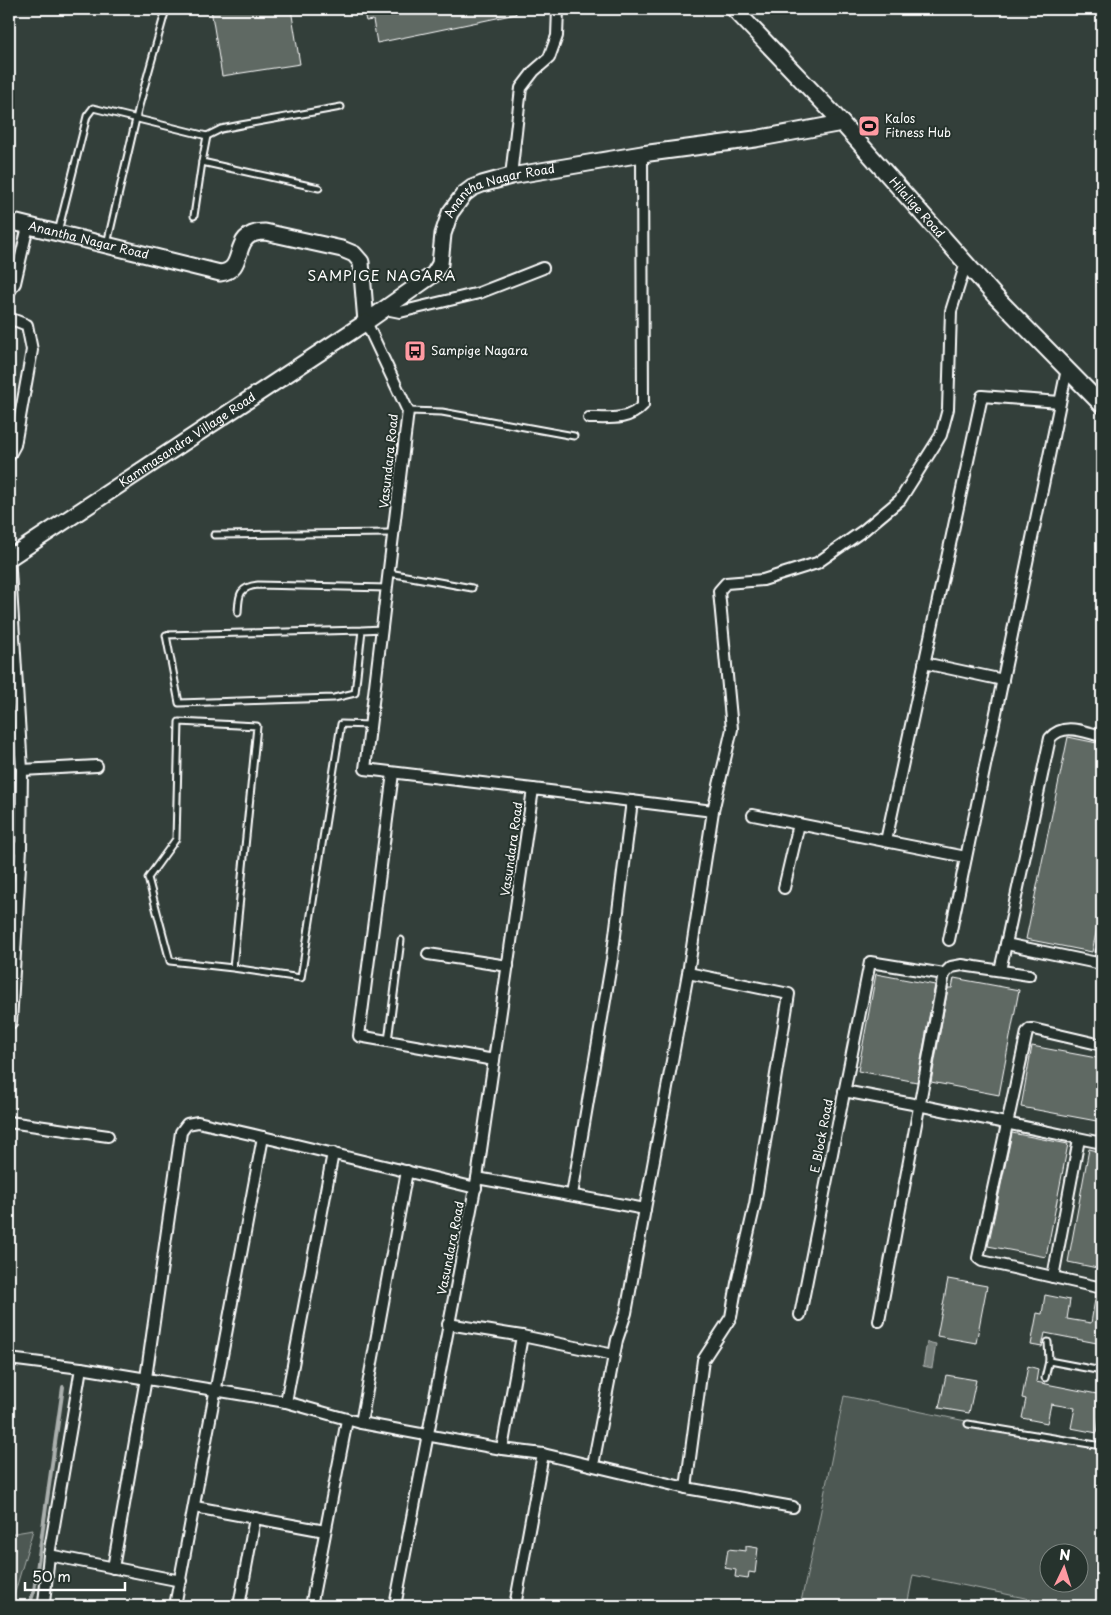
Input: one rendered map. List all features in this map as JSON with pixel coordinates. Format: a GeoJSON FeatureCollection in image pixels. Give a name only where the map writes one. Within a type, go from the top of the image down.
{"type":"FeatureCollection","features":[{"type":"Feature","properties":{"kind":"street"},"geometry":{"type":"LineString","coordinates":[[511,176],[521,88],[534,71],[549,58],[556,36],[558,9]]}},
{"type":"Feature","properties":{"kind":"street","name":"Hilalige Road"},"geometry":{"type":"LineString","coordinates":[[734,9],[842,123],[995,296],[1102,404]]}},
{"type":"Feature","properties":{"kind":"street","name":"Anantha Nagar Road"},"geometry":{"type":"LineString","coordinates":[[9,221],[220,273],[232,268],[236,263],[243,241],[253,233],[265,232],[342,249],[354,254],[361,262],[366,322],[434,274],[437,270],[446,223],[450,213],[464,194],[472,188],[511,176],[642,154],[755,139],[842,123]]}},
{"type":"Feature","properties":{"kind":"street"},"geometry":{"type":"LineString","coordinates":[[589,418],[631,415],[643,405],[642,154]]}},
{"type":"Feature","properties":{"kind":"street"},"geometry":{"type":"LineString","coordinates":[[9,292],[15,283],[28,226]]}},
{"type":"Feature","properties":{"kind":"street"},"geometry":{"type":"LineString","coordinates":[[593,1465],[617,1340],[626,1313],[688,973],[713,811],[732,729],[719,591],[726,583],[763,580],[817,563],[864,530],[900,500],[941,435],[948,409],[951,311],[966,263]]}},
{"type":"Feature","properties":{"kind":"street"},"geometry":{"type":"LineString","coordinates":[[385,309],[400,312],[479,293],[543,268]]}},
{"type":"Feature","properties":{"kind":"street"},"geometry":{"type":"LineString","coordinates":[[9,318],[27,325],[32,350],[15,445],[9,456]]}},
{"type":"Feature","properties":{"kind":"street","name":"Vasundara Road"},"geometry":{"type":"LineString","coordinates":[[366,322],[408,411],[365,769],[533,789],[476,1183],[395,1606]]}},
{"type":"Feature","properties":{"kind":"street","name":"Kammasandra Village Road"},"geometry":{"type":"LineString","coordinates":[[9,558],[366,322]]}},
{"type":"Feature","properties":{"kind":"street"},"geometry":{"type":"LineString","coordinates":[[949,940],[1067,369]]}},
{"type":"Feature","properties":{"kind":"street"},"geometry":{"type":"LineString","coordinates":[[886,841],[982,396],[1060,402]]}},
{"type":"Feature","properties":{"kind":"street"},"geometry":{"type":"LineString","coordinates":[[9,554],[22,770],[21,848],[13,932],[12,1023],[9,1023]]}},
{"type":"Feature","properties":{"kind":"street"},"geometry":{"type":"LineString","coordinates":[[924,663],[1003,680]]}},
{"type":"Feature","properties":{"kind":"street"},"geometry":{"type":"LineString","coordinates":[[1000,970],[1050,738],[1061,730],[1069,729],[1102,736]]}},
{"type":"Feature","properties":{"kind":"street"},"geometry":{"type":"LineString","coordinates":[[22,770],[97,766]]}},
{"type":"Feature","properties":{"kind":"street"},"geometry":{"type":"LineString","coordinates":[[393,773],[359,1036],[494,1060]]}},
{"type":"Feature","properties":{"kind":"street"},"geometry":{"type":"LineString","coordinates":[[533,789],[713,811]]}},
{"type":"Feature","properties":{"kind":"street"},"geometry":{"type":"LineString","coordinates":[[572,1195],[612,960],[632,801]]}},
{"type":"Feature","properties":{"kind":"street"},"geometry":{"type":"LineString","coordinates":[[753,815],[966,857]]}},
{"type":"Feature","properties":{"kind":"street"},"geometry":{"type":"LineString","coordinates":[[784,888],[799,824]]}},
{"type":"Feature","properties":{"kind":"street"},"geometry":{"type":"LineString","coordinates":[[9,846],[21,848]]}},
{"type":"Feature","properties":{"kind":"street"},"geometry":{"type":"LineString","coordinates":[[1006,944],[1101,964],[1102,951]]}},
{"type":"Feature","properties":{"kind":"street"},"geometry":{"type":"LineString","coordinates":[[428,954],[508,966]]}},
{"type":"Feature","properties":{"kind":"street","name":"E Block Road"},"geometry":{"type":"LineString","coordinates":[[800,1315],[870,962],[944,974]]}},
{"type":"Feature","properties":{"kind":"street"},"geometry":{"type":"LineString","coordinates":[[879,1321],[944,974],[952,967],[962,965],[1028,975]]}},
{"type":"Feature","properties":{"kind":"street"},"geometry":{"type":"LineString","coordinates":[[686,1488],[703,1360],[731,1317],[755,1204],[790,994],[688,973]]}},
{"type":"Feature","properties":{"kind":"street"},"geometry":{"type":"LineString","coordinates":[[1102,1045],[1033,1029],[1028,1030],[978,1258],[982,1261],[1102,1288]]}},
{"type":"Feature","properties":{"kind":"street"},"geometry":{"type":"LineString","coordinates":[[844,1091],[1102,1144]]}},
{"type":"Feature","properties":{"kind":"street"},"geometry":{"type":"LineString","coordinates":[[9,1122],[108,1136]]}},
{"type":"Feature","properties":{"kind":"street"},"geometry":{"type":"LineString","coordinates":[[113,1568],[146,1378],[181,1132],[187,1124],[198,1122],[407,1171],[476,1183],[572,1195],[645,1209]]}},
{"type":"Feature","properties":{"kind":"street"},"geometry":{"type":"LineString","coordinates":[[175,1606],[195,1508],[263,1137]]}},
{"type":"Feature","properties":{"kind":"street"},"geometry":{"type":"LineString","coordinates":[[1053,1277],[1079,1139]]}},
{"type":"Feature","properties":{"kind":"street"},"geometry":{"type":"LineString","coordinates":[[286,1402],[332,1153]]}},
{"type":"Feature","properties":{"kind":"street"},"geometry":{"type":"LineString","coordinates":[[361,1423],[407,1171]]}},
{"type":"Feature","properties":{"kind":"street"},"geometry":{"type":"LineString","coordinates":[[448,1324],[522,1336],[614,1355]]}},
{"type":"Feature","properties":{"kind":"street"},"geometry":{"type":"LineString","coordinates":[[502,1449],[522,1336]]}},
{"type":"Feature","properties":{"kind":"street"},"geometry":{"type":"LineString","coordinates":[[9,1360],[81,1368],[286,1402],[361,1423],[502,1449],[543,1454],[686,1488],[793,1507]]}},
{"type":"Feature","properties":{"kind":"street"},"geometry":{"type":"LineString","coordinates":[[44,1603],[49,1555],[81,1368]]}},
{"type":"Feature","properties":{"kind":"street"},"geometry":{"type":"LineString","coordinates":[[311,1606],[347,1420]]}},
{"type":"Feature","properties":{"kind":"street"},"geometry":{"type":"LineString","coordinates":[[515,1606],[543,1454]]}},
{"type":"Feature","properties":{"kind":"street"},"geometry":{"type":"LineString","coordinates":[[195,1508],[325,1531]]}},
{"type":"Feature","properties":{"kind":"street"},"geometry":{"type":"LineString","coordinates":[[239,1606],[255,1518]]}},
{"type":"Feature","properties":{"kind":"street"},"geometry":{"type":"LineString","coordinates":[[49,1555],[181,1581]]}},
{"type":"Feature","properties":{"kind":"lane"},"geometry":{"type":"LineString","coordinates":[[106,245],[166,9]]}},
{"type":"Feature","properties":{"kind":"lane"},"geometry":{"type":"LineString","coordinates":[[58,233],[87,116],[93,108],[207,136],[241,124],[341,107]]}},
{"type":"Feature","properties":{"kind":"lane"},"geometry":{"type":"LineString","coordinates":[[194,216],[207,136]]}},
{"type":"Feature","properties":{"kind":"lane"},"geometry":{"type":"LineString","coordinates":[[202,162],[319,188]]}},
{"type":"Feature","properties":{"kind":"lane"},"geometry":{"type":"LineString","coordinates":[[408,411],[442,412],[574,436]]}},
{"type":"Feature","properties":{"kind":"lane"},"geometry":{"type":"LineString","coordinates":[[214,535],[393,533]]}},
{"type":"Feature","properties":{"kind":"lane"},"geometry":{"type":"LineString","coordinates":[[388,573],[472,588]]}},
{"type":"Feature","properties":{"kind":"lane"},"geometry":{"type":"LineString","coordinates":[[238,613],[239,598],[243,589],[258,584],[387,588]]}},
{"type":"Feature","properties":{"kind":"lane"},"geometry":{"type":"LineString","coordinates":[[362,630],[355,693],[334,698],[179,703],[166,635],[382,629]]}},
{"type":"Feature","properties":{"kind":"lane"},"geometry":{"type":"LineString","coordinates":[[233,968],[257,726],[179,722],[176,838],[148,878],[170,961],[301,978],[341,724],[370,725]]}},
{"type":"Feature","properties":{"kind":"lane"},"geometry":{"type":"LineString","coordinates":[[388,1041],[401,940]]}},
{"type":"Feature","properties":{"kind":"lane"},"geometry":{"type":"LineString","coordinates":[[1045,1378],[1050,1361],[1048,1342]]}},
{"type":"Feature","properties":{"kind":"lane"},"geometry":{"type":"LineString","coordinates":[[1050,1361],[1102,1371]]}},
{"type":"Feature","properties":{"kind":"lane"},"geometry":{"type":"LineString","coordinates":[[968,1424],[1102,1446]]}},
{"type":"Feature","properties":{"kind":"shaded area"},"geometry":{"type":"Polygon","coordinates":[[[927,1342],[936,1344],[932,1368],[923,1366],[927,1342]]]}},
{"type":"Feature","properties":{"kind":"shaded area"},"geometry":{"type":"Polygon","coordinates":[[[844,1396],[1102,1449],[1102,1606],[1064,1606],[913,1575],[907,1606],[800,1606],[844,1396]]]}},
{"type":"Feature","properties":{"kind":"shaded area"},"geometry":{"type":"Polygon","coordinates":[[[33,1530],[11,1606],[9,1606],[9,1534],[33,1530]]]}},
{"type":"Feature","properties":{"kind":"building"},"geometry":{"type":"Polygon","coordinates":[[[211,9],[291,9],[300,64],[222,76],[211,9]]]}},
{"type":"Feature","properties":{"kind":"building"},"geometry":{"type":"Polygon","coordinates":[[[363,9],[515,9],[516,14],[377,43],[373,20],[366,21],[363,9]]]}},
{"type":"Feature","properties":{"kind":"building"},"geometry":{"type":"Polygon","coordinates":[[[1068,737],[1102,744],[1102,905],[1092,952],[1026,939],[1068,737]]]}},
{"type":"Feature","properties":{"kind":"building"},"geometry":{"type":"Polygon","coordinates":[[[876,974],[935,985],[917,1082],[858,1071],[876,974]]]}},
{"type":"Feature","properties":{"kind":"building"},"geometry":{"type":"Polygon","coordinates":[[[954,978],[1019,990],[999,1095],[931,1082],[948,988],[952,988],[954,978]]]}},
{"type":"Feature","properties":{"kind":"building"},"geometry":{"type":"Polygon","coordinates":[[[1032,1046],[1102,1059],[1102,1122],[1021,1107],[1032,1046]]]}},
{"type":"Feature","properties":{"kind":"building"},"geometry":{"type":"Polygon","coordinates":[[[1012,1133],[1068,1144],[1046,1257],[988,1246],[1012,1133]]]}},
{"type":"Feature","properties":{"kind":"building"},"geometry":{"type":"Polygon","coordinates":[[[1089,1149],[1102,1152],[1102,1269],[1068,1262],[1089,1149]]]}},
{"type":"Feature","properties":{"kind":"building"},"geometry":{"type":"Polygon","coordinates":[[[948,1279],[987,1286],[976,1343],[937,1336],[948,1279]]]}},
{"type":"Feature","properties":{"kind":"building"},"geometry":{"type":"Polygon","coordinates":[[[1096,1294],[1102,1295],[1102,1344],[1045,1333],[1042,1347],[1031,1345],[1037,1313],[1042,1314],[1045,1295],[1070,1300],[1067,1319],[1091,1323],[1096,1294]]]}},
{"type":"Feature","properties":{"kind":"building"},"geometry":{"type":"Polygon","coordinates":[[[1028,1366],[1038,1369],[1036,1382],[1102,1395],[1102,1414],[1100,1413],[1097,1433],[1071,1428],[1075,1408],[1051,1404],[1047,1423],[1022,1418],[1026,1399],[1022,1398],[1028,1366]]]}},
{"type":"Feature","properties":{"kind":"building"},"geometry":{"type":"Polygon","coordinates":[[[946,1375],[976,1380],[969,1413],[939,1408],[946,1375]]]}},
{"type":"Feature","properties":{"kind":"building"},"geometry":{"type":"Polygon","coordinates":[[[746,1546],[758,1548],[755,1573],[749,1572],[748,1579],[735,1577],[736,1570],[725,1568],[728,1549],[746,1551],[746,1546]]]}},
{"type":"Feature","properties":{"kind":"waterway"},"geometry":{"type":"LineString","coordinates":[[29,1606],[34,1591],[63,1387]]}},
{"type":"Feature","properties":{"kind":"place","name":"Kalos Fitness Hub"},"geometry":{"type":"Point","coordinates":[869,126]}},
{"type":"Feature","properties":{"kind":"place","name":"Sampige Nagara"},"geometry":{"type":"Point","coordinates":[415,351]}},
{"type":"Feature","properties":{"kind":"district","name":"SAMPIGE NAGARA"},"geometry":{"type":"Point","coordinates":[382,276]}}]}
